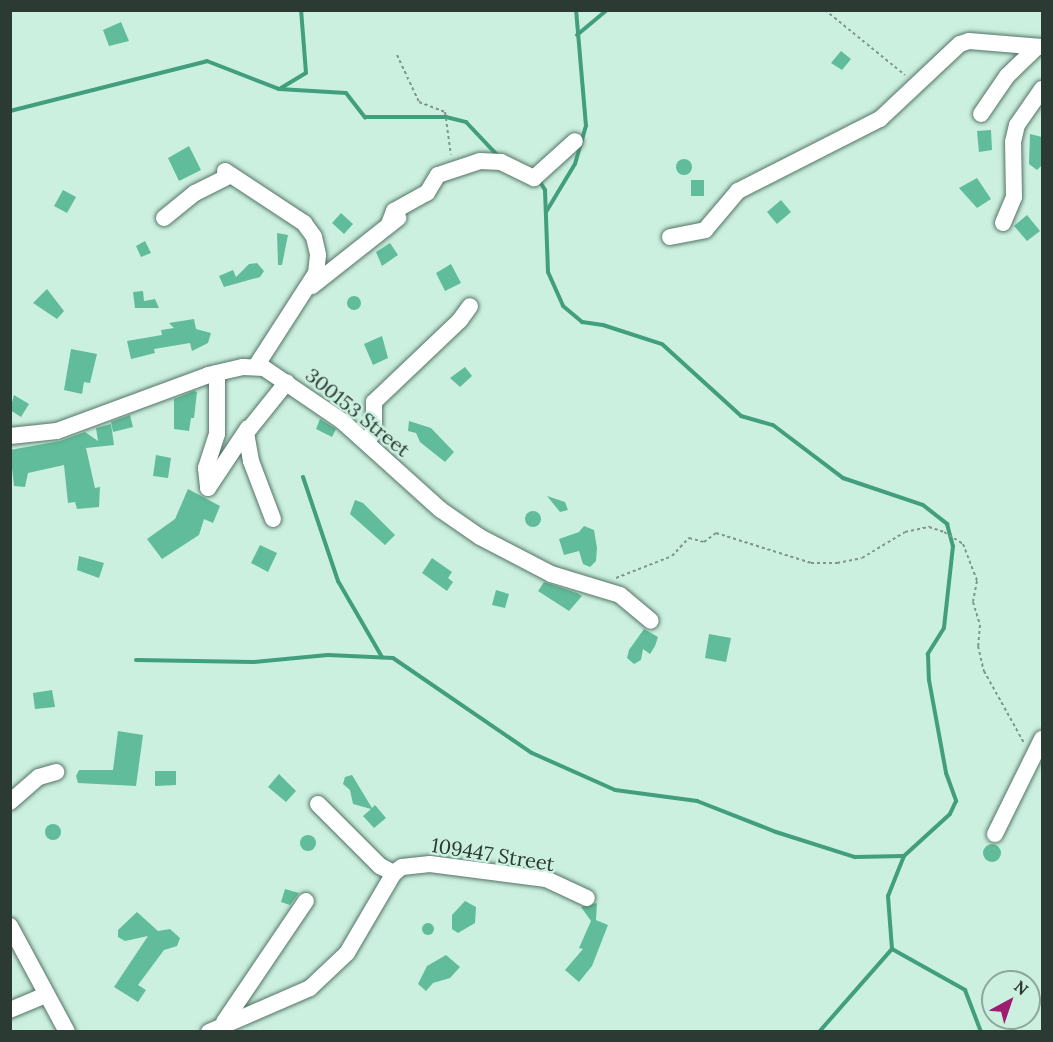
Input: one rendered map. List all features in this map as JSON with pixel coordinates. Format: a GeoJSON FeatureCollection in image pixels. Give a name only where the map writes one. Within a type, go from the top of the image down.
{"type":"FeatureCollection","features":[{"type":"Feature","properties":{"kind":"street"},"geometry":{"type":"LineString","coordinates":[[670,237],[705,230],[738,191],[816,149],[867,128],[928,76],[960,44],[969,41],[1040,47]]}},
{"type":"Feature","properties":{"kind":"street"},"geometry":{"type":"LineString","coordinates":[[981,114],[1007,76],[1040,47]]}},
{"type":"Feature","properties":{"kind":"street"},"geometry":{"type":"LineString","coordinates":[[1003,223],[1014,196],[1013,150],[1017,125],[1042,89]]}},
{"type":"Feature","properties":{"kind":"street"},"geometry":{"type":"LineString","coordinates":[[305,292],[371,242],[394,220],[394,211],[427,193],[438,175],[473,164],[498,162],[534,178],[575,141]]}},
{"type":"Feature","properties":{"kind":"street"},"geometry":{"type":"LineString","coordinates":[[10,436],[57,431],[171,386],[217,373],[256,366],[305,292],[318,265],[314,237],[290,211],[228,173],[195,193],[165,218]]}},
{"type":"Feature","properties":{"kind":"street"},"geometry":{"type":"LineString","coordinates":[[368,443],[374,429],[374,402],[460,320],[470,306]]}},
{"type":"Feature","properties":{"kind":"street","name":"300153 Street"},"geometry":{"type":"LineString","coordinates":[[256,366],[287,382],[368,443],[425,496],[480,537],[551,574],[630,600],[651,621]]}},
{"type":"Feature","properties":{"kind":"street"},"geometry":{"type":"LineString","coordinates":[[217,373],[218,424],[206,468],[208,488],[248,428],[287,382]]}},
{"type":"Feature","properties":{"kind":"street"},"geometry":{"type":"LineString","coordinates":[[248,428],[251,461],[273,519]]}},
{"type":"Feature","properties":{"kind":"street"},"geometry":{"type":"LineString","coordinates":[[995,834],[1042,739]]}},
{"type":"Feature","properties":{"kind":"street"},"geometry":{"type":"LineString","coordinates":[[10,802],[39,777],[56,772]]}},
{"type":"Feature","properties":{"kind":"street"},"geometry":{"type":"LineString","coordinates":[[216,1028],[310,988],[346,953],[394,873],[380,866],[318,804]]}},
{"type":"Feature","properties":{"kind":"street","name":"109447 Street"},"geometry":{"type":"LineString","coordinates":[[394,873],[402,867],[430,864],[546,879],[587,898]]}},
{"type":"Feature","properties":{"kind":"street"},"geometry":{"type":"LineString","coordinates":[[216,1028],[268,962],[306,901]]}},
{"type":"Feature","properties":{"kind":"street"},"geometry":{"type":"LineString","coordinates":[[10,926],[67,1032]]}},
{"type":"Feature","properties":{"kind":"street"},"geometry":{"type":"LineString","coordinates":[[10,1010],[46,995]]}},
{"type":"Feature","properties":{"kind":"path"},"geometry":{"type":"LineString","coordinates":[[825,10],[908,77],[928,76]]}},
{"type":"Feature","properties":{"kind":"path"},"geometry":{"type":"LineString","coordinates":[[397,55],[419,102],[445,112],[453,166],[473,164]]}},
{"type":"Feature","properties":{"kind":"path"},"geometry":{"type":"LineString","coordinates":[[608,591],[618,574],[672,556],[690,538],[704,542],[716,533],[811,563],[837,563],[862,558],[905,532],[929,527],[944,532],[963,544],[977,581],[973,602],[980,625],[978,646],[984,671],[1033,756]]}},
{"type":"Feature","properties":{"kind":"building"},"geometry":{"type":"Polygon","coordinates":[[[121,22],[129,41],[109,46],[103,30],[121,22]]]}},
{"type":"Feature","properties":{"kind":"building"},"geometry":{"type":"Polygon","coordinates":[[[841,51],[851,59],[842,70],[831,63],[841,51]]]}},
{"type":"Feature","properties":{"kind":"building"},"geometry":{"type":"Polygon","coordinates":[[[991,130],[992,150],[979,152],[977,131],[991,130]]]}},
{"type":"Feature","properties":{"kind":"building"},"geometry":{"type":"Polygon","coordinates":[[[1030,134],[1042,137],[1042,165],[1037,170],[1029,164],[1030,134]]]}},
{"type":"Feature","properties":{"kind":"building"},"geometry":{"type":"Polygon","coordinates":[[[189,146],[201,170],[179,181],[168,158],[189,146]]]}},
{"type":"Feature","properties":{"kind":"building"},"geometry":{"type":"Polygon","coordinates":[[[681,159],[687,159],[692,167],[690,173],[681,175],[676,170],[676,164],[681,159]]]}},
{"type":"Feature","properties":{"kind":"building"},"geometry":{"type":"Polygon","coordinates":[[[977,178],[991,199],[977,208],[959,188],[977,178]]]}},
{"type":"Feature","properties":{"kind":"building"},"geometry":{"type":"Polygon","coordinates":[[[691,180],[704,180],[704,196],[691,196],[691,180]]]}},
{"type":"Feature","properties":{"kind":"building"},"geometry":{"type":"Polygon","coordinates":[[[63,190],[76,197],[67,213],[54,206],[63,190]]]}},
{"type":"Feature","properties":{"kind":"building"},"geometry":{"type":"Polygon","coordinates":[[[781,200],[791,212],[777,224],[767,212],[781,200]]]}},
{"type":"Feature","properties":{"kind":"building"},"geometry":{"type":"Polygon","coordinates":[[[341,213],[353,224],[344,234],[332,223],[341,213]]]}},
{"type":"Feature","properties":{"kind":"building"},"geometry":{"type":"Polygon","coordinates":[[[1027,215],[1040,231],[1027,241],[1014,226],[1027,215]]]}},
{"type":"Feature","properties":{"kind":"building"},"geometry":{"type":"Polygon","coordinates":[[[277,233],[288,235],[282,265],[278,265],[277,233]]]}},
{"type":"Feature","properties":{"kind":"building"},"geometry":{"type":"Polygon","coordinates":[[[145,241],[151,253],[141,257],[136,246],[145,241]]]}},
{"type":"Feature","properties":{"kind":"building"},"geometry":{"type":"Polygon","coordinates":[[[390,243],[398,255],[382,266],[376,252],[390,243]]]}},
{"type":"Feature","properties":{"kind":"building"},"geometry":{"type":"Polygon","coordinates":[[[257,263],[264,271],[260,277],[224,287],[219,276],[233,270],[236,277],[249,264],[257,263]]]}},
{"type":"Feature","properties":{"kind":"building"},"geometry":{"type":"Polygon","coordinates":[[[451,264],[461,283],[445,291],[436,273],[451,264]]]}},
{"type":"Feature","properties":{"kind":"building"},"geometry":{"type":"Polygon","coordinates":[[[47,289],[64,311],[57,319],[33,303],[47,289]]]}},
{"type":"Feature","properties":{"kind":"building"},"geometry":{"type":"Polygon","coordinates":[[[143,291],[144,301],[155,299],[159,308],[135,308],[133,292],[143,291]]]}},
{"type":"Feature","properties":{"kind":"building"},"geometry":{"type":"Polygon","coordinates":[[[354,296],[359,298],[361,303],[359,308],[354,310],[349,308],[347,303],[349,298],[354,296]]]}},
{"type":"Feature","properties":{"kind":"building"},"geometry":{"type":"Polygon","coordinates":[[[194,319],[196,329],[211,333],[208,343],[192,351],[190,343],[154,349],[155,353],[131,359],[127,341],[162,335],[161,330],[174,328],[169,323],[194,319]]]}},
{"type":"Feature","properties":{"kind":"building"},"geometry":{"type":"Polygon","coordinates":[[[382,336],[388,358],[373,365],[364,344],[382,336]]]}},
{"type":"Feature","properties":{"kind":"building"},"geometry":{"type":"Polygon","coordinates":[[[71,349],[97,354],[90,383],[84,382],[82,394],[64,390],[71,349]]]}},
{"type":"Feature","properties":{"kind":"building"},"geometry":{"type":"Polygon","coordinates":[[[465,367],[472,376],[460,387],[450,378],[465,367]]]}},
{"type":"Feature","properties":{"kind":"building"},"geometry":{"type":"Polygon","coordinates":[[[194,391],[197,392],[194,418],[191,418],[189,431],[174,429],[174,399],[194,391]]]}},
{"type":"Feature","properties":{"kind":"building"},"geometry":{"type":"Polygon","coordinates":[[[14,395],[29,404],[21,417],[10,410],[14,395]]]}},
{"type":"Feature","properties":{"kind":"building"},"geometry":{"type":"Polygon","coordinates":[[[130,415],[133,427],[113,432],[111,422],[130,415]]]}},
{"type":"Feature","properties":{"kind":"building"},"geometry":{"type":"Polygon","coordinates":[[[320,419],[336,429],[332,437],[316,429],[320,419]]]}},
{"type":"Feature","properties":{"kind":"building"},"geometry":{"type":"Polygon","coordinates":[[[409,421],[431,428],[454,452],[445,462],[420,442],[416,433],[408,431],[409,421]]]}},
{"type":"Feature","properties":{"kind":"building"},"geometry":{"type":"Polygon","coordinates":[[[111,424],[114,445],[86,448],[95,488],[100,487],[99,507],[77,509],[75,502],[68,503],[64,465],[28,473],[25,487],[14,486],[10,450],[60,441],[85,432],[98,441],[96,428],[111,424]]]}},
{"type":"Feature","properties":{"kind":"building"},"geometry":{"type":"Polygon","coordinates":[[[156,455],[171,458],[168,478],[153,476],[156,455]]]}},
{"type":"Feature","properties":{"kind":"building"},"geometry":{"type":"Polygon","coordinates":[[[188,489],[220,506],[213,523],[204,519],[199,535],[162,559],[147,539],[175,519],[188,489]]]}},
{"type":"Feature","properties":{"kind":"building"},"geometry":{"type":"Polygon","coordinates":[[[547,496],[565,502],[568,510],[560,512],[547,496]]]}},
{"type":"Feature","properties":{"kind":"building"},"geometry":{"type":"Polygon","coordinates":[[[355,500],[363,503],[395,535],[385,545],[350,514],[355,500]]]}},
{"type":"Feature","properties":{"kind":"building"},"geometry":{"type":"Polygon","coordinates":[[[533,511],[539,513],[541,519],[539,525],[533,527],[527,525],[525,519],[527,513],[533,511]]]}},
{"type":"Feature","properties":{"kind":"building"},"geometry":{"type":"Polygon","coordinates":[[[584,526],[594,530],[597,548],[596,561],[590,567],[583,564],[579,551],[564,555],[559,539],[579,532],[584,526]]]}},
{"type":"Feature","properties":{"kind":"building"},"geometry":{"type":"Polygon","coordinates":[[[260,545],[277,553],[268,572],[251,563],[260,545]]]}},
{"type":"Feature","properties":{"kind":"building"},"geometry":{"type":"Polygon","coordinates":[[[79,556],[104,563],[99,578],[77,570],[79,556]]]}},
{"type":"Feature","properties":{"kind":"building"},"geometry":{"type":"Polygon","coordinates":[[[432,558],[452,572],[448,578],[453,582],[447,591],[422,573],[432,558]]]}},
{"type":"Feature","properties":{"kind":"building"},"geometry":{"type":"Polygon","coordinates":[[[544,582],[582,596],[569,611],[538,591],[544,582]]]}},
{"type":"Feature","properties":{"kind":"building"},"geometry":{"type":"Polygon","coordinates":[[[496,590],[509,594],[505,608],[492,605],[496,590]]]}},
{"type":"Feature","properties":{"kind":"building"},"geometry":{"type":"Polygon","coordinates":[[[644,629],[658,637],[650,654],[643,649],[641,660],[634,664],[627,658],[629,650],[644,629]]]}},
{"type":"Feature","properties":{"kind":"building"},"geometry":{"type":"Polygon","coordinates":[[[709,634],[731,638],[726,662],[705,658],[709,634]]]}},
{"type":"Feature","properties":{"kind":"building"},"geometry":{"type":"Polygon","coordinates":[[[52,690],[55,707],[35,709],[33,693],[52,690]]]}},
{"type":"Feature","properties":{"kind":"building"},"geometry":{"type":"Polygon","coordinates":[[[118,731],[143,735],[136,786],[78,783],[76,776],[79,770],[113,770],[118,731]]]}},
{"type":"Feature","properties":{"kind":"building"},"geometry":{"type":"Polygon","coordinates":[[[155,771],[176,771],[176,785],[155,786],[155,771]]]}},
{"type":"Feature","properties":{"kind":"building"},"geometry":{"type":"Polygon","coordinates":[[[279,774],[296,791],[286,802],[268,787],[279,774]]]}},
{"type":"Feature","properties":{"kind":"building"},"geometry":{"type":"Polygon","coordinates":[[[352,775],[372,808],[375,805],[386,818],[374,828],[363,816],[371,809],[353,804],[350,790],[343,784],[345,777],[352,775]]]}},
{"type":"Feature","properties":{"kind":"building"},"geometry":{"type":"Polygon","coordinates":[[[50,824],[56,824],[61,832],[59,838],[50,840],[45,835],[45,829],[50,824]]]}},
{"type":"Feature","properties":{"kind":"building"},"geometry":{"type":"Polygon","coordinates":[[[308,835],[316,843],[308,851],[300,843],[308,835]]]}},
{"type":"Feature","properties":{"kind":"building"},"geometry":{"type":"Polygon","coordinates":[[[992,844],[998,847],[1001,853],[998,859],[992,862],[986,859],[983,853],[986,847],[992,844]]]}},
{"type":"Feature","properties":{"kind":"building"},"geometry":{"type":"Polygon","coordinates":[[[285,889],[299,893],[290,905],[281,902],[285,889]]]}},
{"type":"Feature","properties":{"kind":"building"},"geometry":{"type":"Polygon","coordinates":[[[465,901],[476,907],[475,923],[458,933],[452,929],[452,915],[465,901]]]}},
{"type":"Feature","properties":{"kind":"building"},"geometry":{"type":"Polygon","coordinates":[[[597,903],[596,920],[608,925],[592,966],[579,982],[565,970],[583,949],[579,948],[591,921],[581,907],[597,903]]]}},
{"type":"Feature","properties":{"kind":"building"},"geometry":{"type":"Polygon","coordinates":[[[137,912],[158,931],[170,929],[180,938],[177,946],[164,950],[138,985],[146,990],[138,1002],[114,987],[148,936],[125,941],[118,937],[118,930],[137,912]]]}},
{"type":"Feature","properties":{"kind":"building"},"geometry":{"type":"Polygon","coordinates":[[[430,923],[434,929],[430,935],[426,935],[422,927],[430,923]]]}},
{"type":"Feature","properties":{"kind":"building"},"geometry":{"type":"Polygon","coordinates":[[[446,955],[460,967],[450,978],[433,983],[426,991],[418,984],[427,966],[446,955]]]}},
{"type":"Feature","properties":{"kind":"waterway"},"geometry":{"type":"LineString","coordinates":[[281,88],[306,73],[301,10]]}},
{"type":"Feature","properties":{"kind":"waterway"},"geometry":{"type":"LineString","coordinates":[[546,212],[575,164],[586,126],[576,10]]}},
{"type":"Feature","properties":{"kind":"waterway"},"geometry":{"type":"LineString","coordinates":[[577,35],[607,10]]}},
{"type":"Feature","properties":{"kind":"waterway"},"geometry":{"type":"LineString","coordinates":[[10,111],[207,61],[279,89],[346,93],[365,117],[446,117],[466,122],[499,157]]}},
{"type":"Feature","properties":{"kind":"waterway"},"geometry":{"type":"LineString","coordinates":[[539,180],[545,190],[548,272],[563,306],[582,322],[603,325],[662,344],[741,416],[773,425],[843,478],[923,505],[947,524],[953,546],[944,628],[928,654],[929,680],[946,773],[956,801],[950,814],[904,856],[888,896],[892,949],[965,990],[981,1032]]}},
{"type":"Feature","properties":{"kind":"waterway"},"geometry":{"type":"LineString","coordinates":[[303,477],[338,581],[382,657]]}},
{"type":"Feature","properties":{"kind":"waterway"},"geometry":{"type":"LineString","coordinates":[[136,660],[253,662],[328,655],[393,658],[532,753],[615,790],[697,801],[776,832],[855,857],[904,856]]}},
{"type":"Feature","properties":{"kind":"waterway"},"geometry":{"type":"LineString","coordinates":[[819,1032],[892,949]]}}]}
